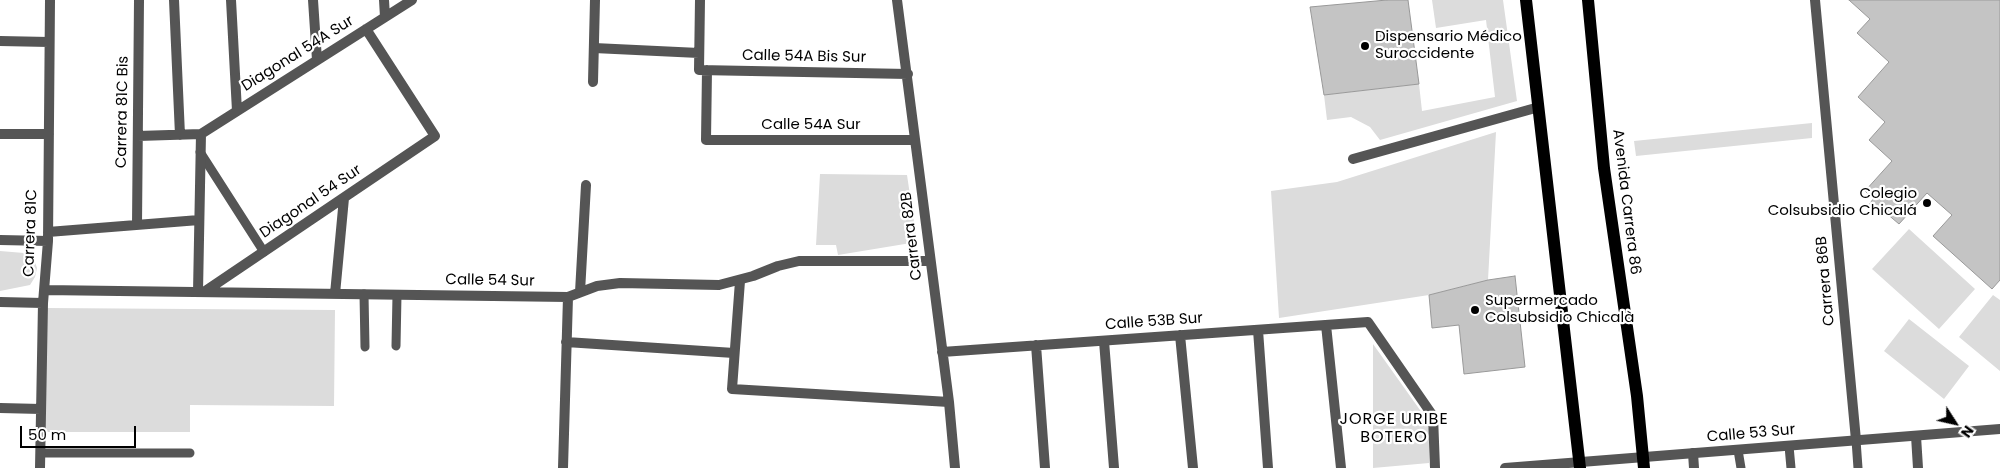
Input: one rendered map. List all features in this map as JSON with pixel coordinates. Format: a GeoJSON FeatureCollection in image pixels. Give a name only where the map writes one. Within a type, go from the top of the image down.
{"type":"FeatureCollection","features":[{"type":"Feature","properties":{"kind":"main road"},"geometry":{"type":"LineString","coordinates":[[1526,0],[1580,465]]}},
{"type":"Feature","properties":{"kind":"main road","name":"Avenida Carrera 86"},"geometry":{"type":"LineString","coordinates":[[1588,0],[1604,168],[1636,396],[1643,463]]}},
{"type":"Feature","properties":{"kind":"street","name":"Carrera 81C"},"geometry":{"type":"LineString","coordinates":[[40,468],[43,303],[48,237],[50,0]]}},
{"type":"Feature","properties":{"kind":"street","name":"Carrera 81C Bis"},"geometry":{"type":"LineString","coordinates":[[137,225],[139,0]]}},
{"type":"Feature","properties":{"kind":"street"},"geometry":{"type":"LineString","coordinates":[[174,0],[180,135]]}},
{"type":"Feature","properties":{"kind":"street"},"geometry":{"type":"LineString","coordinates":[[231,0],[237,111]]}},
{"type":"Feature","properties":{"kind":"street"},"geometry":{"type":"LineString","coordinates":[[313,0],[317,60]]}},
{"type":"Feature","properties":{"kind":"street"},"geometry":{"type":"LineString","coordinates":[[384,0],[385,17]]}},
{"type":"Feature","properties":{"kind":"street","name":"Diagonal 54A Sur"},"geometry":{"type":"LineString","coordinates":[[201,134],[412,0]]}},
{"type":"Feature","properties":{"kind":"street"},"geometry":{"type":"LineString","coordinates":[[593,82],[595,0]]}},
{"type":"Feature","properties":{"kind":"street"},"geometry":{"type":"LineString","coordinates":[[700,0],[699,53],[703,70]]}},
{"type":"Feature","properties":{"kind":"street","name":"Carrera 82B"},"geometry":{"type":"LineString","coordinates":[[897,0],[949,402],[955,468]]}},
{"type":"Feature","properties":{"kind":"street","name":"Carrera 86B"},"geometry":{"type":"LineString","coordinates":[[1815,0],[1856,440]]}},
{"type":"Feature","properties":{"kind":"street","name":"Diagonal 54 Sur"},"geometry":{"type":"LineString","coordinates":[[201,292],[264,252],[435,136],[366,29]]}},
{"type":"Feature","properties":{"kind":"street"},"geometry":{"type":"LineString","coordinates":[[0,41],[49,42]]}},
{"type":"Feature","properties":{"kind":"street"},"geometry":{"type":"LineString","coordinates":[[594,48],[699,53]]}},
{"type":"Feature","properties":{"kind":"street","name":"Calle 54A Bis Sur"},"geometry":{"type":"LineString","coordinates":[[703,70],[908,74]]}},
{"type":"Feature","properties":{"kind":"street","name":"Calle 54A Sur"},"geometry":{"type":"LineString","coordinates":[[703,70],[706,140],[916,140]]}},
{"type":"Feature","properties":{"kind":"street"},"geometry":{"type":"LineString","coordinates":[[1353,159],[1539,107]]}},
{"type":"Feature","properties":{"kind":"street"},"geometry":{"type":"LineString","coordinates":[[0,134],[49,134]]}},
{"type":"Feature","properties":{"kind":"street"},"geometry":{"type":"LineString","coordinates":[[138,136],[201,134],[201,292]]}},
{"type":"Feature","properties":{"kind":"street"},"geometry":{"type":"LineString","coordinates":[[580,292],[586,186]]}},
{"type":"Feature","properties":{"kind":"street"},"geometry":{"type":"LineString","coordinates":[[335,294],[344,198]]}},
{"type":"Feature","properties":{"kind":"street"},"geometry":{"type":"LineString","coordinates":[[0,240],[48,237],[137,225],[200,220]]}},
{"type":"Feature","properties":{"kind":"street","name":"Calle 54 Sur"},"geometry":{"type":"LineString","coordinates":[[44,290],[568,297],[597,286],[627,283],[707,286],[740,281],[778,266],[799,262],[930,261]]}},
{"type":"Feature","properties":{"kind":"street"},"geometry":{"type":"LineString","coordinates":[[740,281],[732,388],[949,402]]}},
{"type":"Feature","properties":{"kind":"street"},"geometry":{"type":"LineString","coordinates":[[563,468],[568,297]]}},
{"type":"Feature","properties":{"kind":"street"},"geometry":{"type":"LineString","coordinates":[[0,302],[43,303]]}},
{"type":"Feature","properties":{"kind":"street","name":"Calle 53B Sur"},"geometry":{"type":"LineString","coordinates":[[942,352],[1368,322],[1433,416],[1435,468]]}},
{"type":"Feature","properties":{"kind":"street"},"geometry":{"type":"LineString","coordinates":[[1326,325],[1341,468]]}},
{"type":"Feature","properties":{"kind":"street"},"geometry":{"type":"LineString","coordinates":[[1258,330],[1268,468]]}},
{"type":"Feature","properties":{"kind":"street"},"geometry":{"type":"LineString","coordinates":[[1180,336],[1192,468]]}},
{"type":"Feature","properties":{"kind":"street"},"geometry":{"type":"LineString","coordinates":[[1104,340],[1114,468]]}},
{"type":"Feature","properties":{"kind":"street"},"geometry":{"type":"LineString","coordinates":[[566,342],[734,353]]}},
{"type":"Feature","properties":{"kind":"street"},"geometry":{"type":"LineString","coordinates":[[1036,345],[1045,468]]}},
{"type":"Feature","properties":{"kind":"street"},"geometry":{"type":"LineString","coordinates":[[0,408],[41,410]]}},
{"type":"Feature","properties":{"kind":"street","name":"Calle 53 Sur"},"geometry":{"type":"LineString","coordinates":[[1505,468],[1643,463],[1693,454],[2000,429]]}},
{"type":"Feature","properties":{"kind":"street"},"geometry":{"type":"LineString","coordinates":[[1916,436],[1918,468]]}},
{"type":"Feature","properties":{"kind":"street"},"geometry":{"type":"LineString","coordinates":[[1693,454],[1694,468]]}},
{"type":"Feature","properties":{"kind":"lane"},"geometry":{"type":"LineString","coordinates":[[200,152],[264,252]]}},
{"type":"Feature","properties":{"kind":"lane"},"geometry":{"type":"LineString","coordinates":[[364,294],[365,347]]}},
{"type":"Feature","properties":{"kind":"lane"},"geometry":{"type":"LineString","coordinates":[[396,295],[396,346]]}},
{"type":"Feature","properties":{"kind":"lane"},"geometry":{"type":"LineString","coordinates":[[1856,440],[1858,468]]}},
{"type":"Feature","properties":{"kind":"lane"},"geometry":{"type":"LineString","coordinates":[[1788,446],[1791,468]]}},
{"type":"Feature","properties":{"kind":"lane"},"geometry":{"type":"LineString","coordinates":[[1738,450],[1741,468]]}},
{"type":"Feature","properties":{"kind":"lane"},"geometry":{"type":"LineString","coordinates":[[41,453],[190,453]]}},
{"type":"Feature","properties":{"kind":"shaded area"},"geometry":{"type":"Polygon","coordinates":[[[1432,0],[1503,0],[1517,101],[1380,140],[1370,127],[1351,117],[1327,120],[1324,95],[1419,84],[1422,111],[1495,97],[1486,20],[1436,28],[1432,0]]]}},
{"type":"Feature","properties":{"kind":"shaded area"},"geometry":{"type":"Polygon","coordinates":[[[1812,123],[1812,138],[1636,156],[1634,141],[1812,123]]]}},
{"type":"Feature","properties":{"kind":"shaded area"},"geometry":{"type":"Polygon","coordinates":[[[1496,132],[1488,280],[1429,295],[1279,318],[1271,191],[1337,182],[1496,132]]]}},
{"type":"Feature","properties":{"kind":"shaded area"},"geometry":{"type":"Polygon","coordinates":[[[820,174],[907,175],[917,242],[838,255],[836,245],[816,245],[820,174]]]}},
{"type":"Feature","properties":{"kind":"shaded area"},"geometry":{"type":"Polygon","coordinates":[[[1909,229],[1975,289],[1939,329],[1872,269],[1909,229]]]}},
{"type":"Feature","properties":{"kind":"shaded area"},"geometry":{"type":"Polygon","coordinates":[[[0,251],[24,253],[34,259],[37,268],[35,277],[30,285],[0,291],[0,251]]]}},
{"type":"Feature","properties":{"kind":"shaded area"},"geometry":{"type":"Polygon","coordinates":[[[1993,295],[2000,300],[2000,371],[1959,337],[1993,295]]]}},
{"type":"Feature","properties":{"kind":"shaded area"},"geometry":{"type":"Polygon","coordinates":[[[47,308],[335,310],[334,406],[190,405],[190,432],[41,432],[47,308]]]}},
{"type":"Feature","properties":{"kind":"shaded area"},"geometry":{"type":"Polygon","coordinates":[[[1909,319],[1969,366],[1944,399],[1884,351],[1909,319]]]}},
{"type":"Feature","properties":{"kind":"shaded area"},"geometry":{"type":"Polygon","coordinates":[[[1373,344],[1420,410],[1429,429],[1429,463],[1373,468],[1373,344]]]}},
{"type":"Feature","properties":{"kind":"building","name":"Dispensario Médico Suroccidente"},"geometry":{"type":"Polygon","coordinates":[[[1408,0],[1419,84],[1324,95],[1310,7],[1408,0]]]}},
{"type":"Feature","properties":{"kind":"building"},"geometry":{"type":"Polygon","coordinates":[[[1849,0],[2000,0],[2000,280],[1992,289],[1933,236],[1952,215],[1927,193],[1899,224],[1879,207],[1875,211],[1869,205],[1873,199],[1865,191],[1892,161],[1869,140],[1885,122],[1858,97],[1889,62],[1857,33],[1870,19],[1849,0]]]}},
{"type":"Feature","properties":{"kind":"building","name":"Supermercado Colsubsidio Chicalà"},"geometry":{"type":"Polygon","coordinates":[[[1515,276],[1525,367],[1464,374],[1459,325],[1432,328],[1429,295],[1488,280],[1515,276]]]}},
{"type":"Feature","properties":{"kind":"place","name":"Dispensario Médico Suroccidente"},"geometry":{"type":"Point","coordinates":[1365,46]}},
{"type":"Feature","properties":{"kind":"place","name":"Colegio Colsubsidio Chicalá"},"geometry":{"type":"Point","coordinates":[1927,203]}},
{"type":"Feature","properties":{"kind":"place","name":"Supermercado Colsubsidio Chicalà"},"geometry":{"type":"Point","coordinates":[1475,310]}},
{"type":"Feature","properties":{"kind":"district","name":"JORGE URIBE BOTERO"},"geometry":{"type":"Point","coordinates":[1394,429]}}]}
